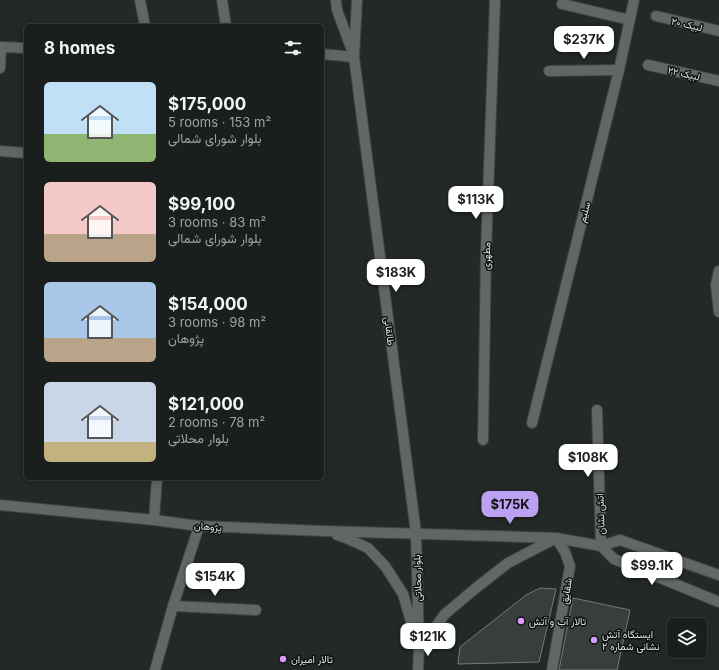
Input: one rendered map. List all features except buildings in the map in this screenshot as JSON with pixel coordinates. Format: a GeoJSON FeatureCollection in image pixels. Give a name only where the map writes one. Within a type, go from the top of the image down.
{"type":"FeatureCollection","features":[{"type":"Feature","properties":{"kind":"street"},"geometry":{"type":"LineString","coordinates":[[140,0],[145,24]]}},
{"type":"Feature","properties":{"kind":"street"},"geometry":{"type":"LineString","coordinates":[[222,0],[226,24]]}},
{"type":"Feature","properties":{"kind":"street","name":"طالقانی"},"geometry":{"type":"LineString","coordinates":[[336,0],[337,10],[354,57]]}},
{"type":"Feature","properties":{"kind":"street","name":"طالقانی"},"geometry":{"type":"LineString","coordinates":[[357,0],[354,57],[416,533]]}},
{"type":"Feature","properties":{"kind":"street","name":"مطهری"},"geometry":{"type":"LineString","coordinates":[[482,440],[486,244],[495,0]]}},
{"type":"Feature","properties":{"kind":"street","name":"سلیم"},"geometry":{"type":"LineString","coordinates":[[532,423],[620,70],[634,0]]}},
{"type":"Feature","properties":{"kind":"street"},"geometry":{"type":"LineString","coordinates":[[562,4],[630,20]]}},
{"type":"Feature","properties":{"kind":"street","name":"لبیک ۲۰"},"geometry":{"type":"LineString","coordinates":[[656,16],[719,31]]}},
{"type":"Feature","properties":{"kind":"street"},"geometry":{"type":"LineString","coordinates":[[0,68],[0,47],[24,48]]}},
{"type":"Feature","properties":{"kind":"street"},"geometry":{"type":"LineString","coordinates":[[324,54],[354,57]]}},
{"type":"Feature","properties":{"kind":"street","name":"لبیک ۲۲"},"geometry":{"type":"LineString","coordinates":[[648,65],[719,81]]}},
{"type":"Feature","properties":{"kind":"street"},"geometry":{"type":"LineString","coordinates":[[548,71],[620,70]]}},
{"type":"Feature","properties":{"kind":"street"},"geometry":{"type":"LineString","coordinates":[[0,151],[24,153]]}},
{"type":"Feature","properties":{"kind":"street"},"geometry":{"type":"LineString","coordinates":[[719,271],[719,312]]}},
{"type":"Feature","properties":{"kind":"street","name":"اتش نشان"},"geometry":{"type":"LineString","coordinates":[[597,410],[601,546]]}},
{"type":"Feature","properties":{"kind":"street"},"geometry":{"type":"LineString","coordinates":[[154,520],[157,480]]}},
{"type":"Feature","properties":{"kind":"street","name":"پژوهان"},"geometry":{"type":"LineString","coordinates":[[0,505],[154,520],[199,526],[556,538],[601,546]]}},
{"type":"Feature","properties":{"kind":"street"},"geometry":{"type":"LineString","coordinates":[[155,670],[172,606],[199,526]]}},
{"type":"Feature","properties":{"kind":"street"},"geometry":{"type":"LineString","coordinates":[[324,531],[346,538],[368,548],[385,566],[403,594],[420,649]]}},
{"type":"Feature","properties":{"kind":"street","name":"بلوار محلاتی"},"geometry":{"type":"LineString","coordinates":[[416,533],[420,649],[418,670]]}},
{"type":"Feature","properties":{"kind":"street"},"geometry":{"type":"LineString","coordinates":[[420,649],[445,614],[476,588],[508,563],[556,538]]}},
{"type":"Feature","properties":{"kind":"street","name":"شقایق"},"geometry":{"type":"LineString","coordinates":[[552,670],[570,566],[565,552],[556,538]]}},
{"type":"Feature","properties":{"kind":"street"},"geometry":{"type":"LineString","coordinates":[[719,575],[620,540],[601,546],[614,559],[719,602]]}},
{"type":"Feature","properties":{"kind":"street"},"geometry":{"type":"LineString","coordinates":[[172,606],[256,610]]}},
{"type":"Feature","properties":{"kind":"place","name":"تالار آب و آتش"},"geometry":{"type":"Point","coordinates":[521,621]}},
{"type":"Feature","properties":{"kind":"place","name":"ایستگاه آتش نشانی شماره ۲"},"geometry":{"type":"Point","coordinates":[594,640]}},
{"type":"Feature","properties":{"kind":"place","name":"تالار امیران"},"geometry":{"type":"Point","coordinates":[283,659]}}]}
